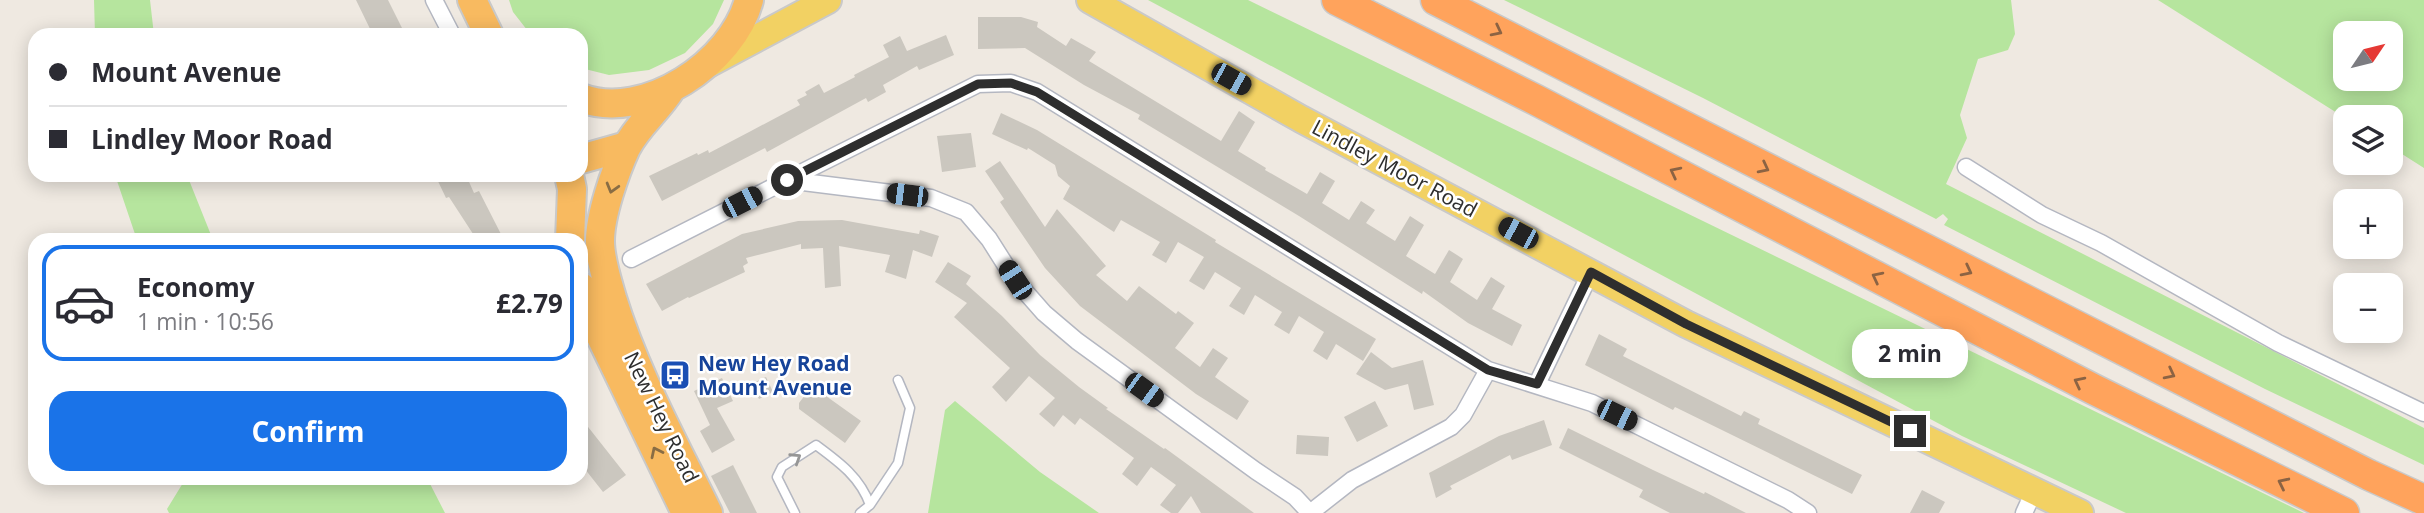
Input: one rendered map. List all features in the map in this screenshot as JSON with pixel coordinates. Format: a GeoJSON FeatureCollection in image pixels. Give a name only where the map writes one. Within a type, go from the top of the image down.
{"type":"FeatureCollection","features":[{"type":"Feature","properties":{"kind":"highway"},"geometry":{"type":"LineString","coordinates":[[471,0],[485,28]]}},
{"type":"Feature","properties":{"kind":"highway"},"geometry":{"type":"LineString","coordinates":[[588,99],[613,102],[640,99],[671,89],[710,64],[733,36],[749,0]]}},
{"type":"Feature","properties":{"kind":"highway"},"geometry":{"type":"LineString","coordinates":[[1337,0],[1536,100],[2093,389],[2344,513]]}},
{"type":"Feature","properties":{"kind":"highway"},"geometry":{"type":"LineString","coordinates":[[1436,0],[2369,475],[2424,500]]}},
{"type":"Feature","properties":{"kind":"highway","name":"New Hey Road"},"geometry":{"type":"LineString","coordinates":[[671,89],[658,109],[640,124],[627,146],[610,193],[600,240],[604,270],[624,338],[708,513]]}},
{"type":"Feature","properties":{"kind":"highway"},"geometry":{"type":"LineString","coordinates":[[588,157],[627,146]]}},
{"type":"Feature","properties":{"kind":"highway"},"geometry":{"type":"LineString","coordinates":[[570,182],[570,233]]}},
{"type":"Feature","properties":{"kind":"highway","name":"New Hey Road"},"geometry":{"type":"LineString","coordinates":[[588,304],[686,513]]}},
{"type":"Feature","properties":{"kind":"main road"},"geometry":{"type":"LineString","coordinates":[[710,64],[828,0]]}},
{"type":"Feature","properties":{"kind":"main road","name":"Lindley Moor Road"},"geometry":{"type":"LineString","coordinates":[[1090,0],[1301,118],[1686,324],[2029,502],[2080,513]]}},
{"type":"Feature","properties":{"kind":"street"},"geometry":{"type":"LineString","coordinates":[[434,0],[448,28]]}},
{"type":"Feature","properties":{"kind":"street"},"geometry":{"type":"LineString","coordinates":[[631,259],[978,84],[1011,83],[1037,92],[1488,370],[1592,403],[1788,500],[1808,513]]}},
{"type":"Feature","properties":{"kind":"street"},"geometry":{"type":"LineString","coordinates":[[1966,167],[2042,215],[2101,243],[2278,343],[2424,413]]}},
{"type":"Feature","properties":{"kind":"street"},"geometry":{"type":"LineString","coordinates":[[787,180],[931,198],[966,212],[989,239],[1015,280],[1044,313],[1088,349],[1295,497],[1310,513],[1352,480],[1451,427],[1463,415],[1488,370]]}},
{"type":"Feature","properties":{"kind":"street"},"geometry":{"type":"LineString","coordinates":[[1537,384],[1591,272]]}},
{"type":"Feature","properties":{"kind":"lane"},"geometry":{"type":"LineString","coordinates":[[860,513],[870,505],[898,463],[910,408],[898,380]]}},
{"type":"Feature","properties":{"kind":"lane"},"geometry":{"type":"LineString","coordinates":[[795,513],[777,477],[782,467],[816,445],[848,470],[865,491],[870,505]]}},
{"type":"Feature","properties":{"kind":"green space"},"geometry":{"type":"Polygon","coordinates":[[[94,0],[150,0],[153,28],[95,28],[94,0]]]}},
{"type":"Feature","properties":{"kind":"green space"},"geometry":{"type":"Polygon","coordinates":[[[509,0],[724,0],[713,24],[685,53],[649,70],[609,75],[588,70],[588,28],[526,28],[513,12],[509,0]]]}},
{"type":"Feature","properties":{"kind":"green space"},"geometry":{"type":"Polygon","coordinates":[[[1148,0],[1248,0],[2304,513],[2126,513],[1962,436],[1148,0]]]}},
{"type":"Feature","properties":{"kind":"green space"},"geometry":{"type":"Polygon","coordinates":[[[1504,0],[2011,0],[2015,34],[2008,50],[1978,59],[1960,115],[1967,138],[1946,184],[2424,428],[2424,465],[2265,389],[1944,225],[1948,219],[1943,214],[1936,219],[1703,98],[1504,0]]]}},
{"type":"Feature","properties":{"kind":"green space"},"geometry":{"type":"Polygon","coordinates":[[[2158,0],[2424,0],[2424,168],[2403,155],[2403,105],[2333,105],[2333,110],[2158,0]]]}},
{"type":"Feature","properties":{"kind":"green space"},"geometry":{"type":"Polygon","coordinates":[[[117,182],[190,182],[210,233],[135,233],[117,182]]]}},
{"type":"Feature","properties":{"kind":"green space"},"geometry":{"type":"Polygon","coordinates":[[[955,401],[1040,472],[1099,513],[928,513],[945,410],[955,401]]]}},
{"type":"Feature","properties":{"kind":"green space"},"geometry":{"type":"Polygon","coordinates":[[[182,485],[431,485],[445,513],[169,513],[167,509],[182,485]]]}},
{"type":"Feature","properties":{"kind":"building"},"geometry":{"type":"Polygon","coordinates":[[[356,0],[388,0],[402,28],[370,28],[356,0]]]}},
{"type":"Feature","properties":{"kind":"building"},"geometry":{"type":"Polygon","coordinates":[[[978,17],[1021,17],[1038,22],[1037,27],[1066,46],[1071,38],[1096,52],[1089,61],[1221,141],[1239,111],[1255,122],[1238,151],[1307,194],[1320,172],[1335,181],[1322,203],[1349,220],[1361,201],[1375,210],[1366,223],[1395,241],[1410,216],[1424,225],[1406,256],[1435,274],[1449,250],[1463,259],[1450,282],[1477,300],[1491,277],[1505,286],[1492,309],[1522,325],[1512,346],[1468,323],[1423,291],[1422,294],[1138,119],[1140,115],[1084,85],[1025,48],[978,49],[978,17]]]}},
{"type":"Feature","properties":{"kind":"building"},"geometry":{"type":"Polygon","coordinates":[[[946,35],[954,55],[919,70],[917,66],[883,85],[886,92],[868,102],[866,98],[767,152],[765,148],[662,201],[649,176],[697,153],[698,155],[708,150],[709,153],[800,105],[797,100],[819,84],[824,93],[855,77],[854,75],[889,57],[883,45],[900,36],[907,51],[946,35]]]}},
{"type":"Feature","properties":{"kind":"building"},"geometry":{"type":"Polygon","coordinates":[[[1001,113],[1037,130],[1376,339],[1363,361],[1336,344],[1327,360],[1313,351],[1324,332],[1299,316],[1289,334],[1274,325],[1282,312],[1255,295],[1244,315],[1229,306],[1241,288],[1215,272],[1204,290],[1189,281],[1204,257],[1178,242],[1166,263],[1152,255],[1160,242],[1121,220],[1114,232],[1063,199],[1070,186],[1058,176],[1055,165],[1028,148],[1027,150],[992,134],[1001,113]]]}},
{"type":"Feature","properties":{"kind":"building"},"geometry":{"type":"Polygon","coordinates":[[[971,133],[976,167],[942,172],[937,136],[971,133]]]}},
{"type":"Feature","properties":{"kind":"building"},"geometry":{"type":"Polygon","coordinates":[[[1000,161],[1045,227],[1057,209],[1106,266],[1096,275],[1127,301],[1139,286],[1176,314],[1178,311],[1194,323],[1175,348],[1200,367],[1213,348],[1228,358],[1215,377],[1249,401],[1237,420],[1196,394],[1080,306],[1045,268],[1000,202],[1004,199],[985,171],[1000,161]]]}},
{"type":"Feature","properties":{"kind":"building"},"geometry":{"type":"Polygon","coordinates":[[[438,182],[469,182],[474,193],[479,191],[500,233],[472,233],[449,197],[446,198],[438,182]]]}},
{"type":"Feature","properties":{"kind":"building"},"geometry":{"type":"Polygon","coordinates":[[[842,220],[919,234],[920,230],[939,236],[932,257],[913,250],[906,279],[885,272],[890,255],[839,246],[841,286],[825,288],[823,248],[801,249],[801,244],[746,258],[748,263],[743,266],[745,272],[662,311],[646,284],[742,234],[798,221],[842,220]]]}},
{"type":"Feature","properties":{"kind":"building"},"geometry":{"type":"Polygon","coordinates":[[[948,262],[971,276],[966,284],[1040,355],[1079,387],[1254,513],[1201,513],[1191,496],[1178,513],[1171,513],[1160,505],[1176,485],[1151,467],[1137,486],[1122,474],[1134,458],[1080,418],[1075,425],[1063,415],[1054,427],[1039,414],[1055,398],[1029,376],[1006,402],[992,387],[1010,368],[954,317],[967,303],[935,282],[948,262]]]}},
{"type":"Feature","properties":{"kind":"building"},"geometry":{"type":"Polygon","coordinates":[[[1599,334],[1627,349],[1623,356],[1741,416],[1744,411],[1760,419],[1758,424],[1862,475],[1852,494],[1675,407],[1673,410],[1585,365],[1599,334]]]}},
{"type":"Feature","properties":{"kind":"building"},"geometry":{"type":"Polygon","coordinates":[[[1371,352],[1392,368],[1423,360],[1434,405],[1414,410],[1408,384],[1385,390],[1356,374],[1371,352]]]}},
{"type":"Feature","properties":{"kind":"building"},"geometry":{"type":"Polygon","coordinates":[[[766,377],[773,392],[759,399],[751,384],[766,377]]]}},
{"type":"Feature","properties":{"kind":"building"},"geometry":{"type":"Polygon","coordinates":[[[722,378],[733,401],[717,408],[735,440],[712,453],[700,431],[710,425],[694,391],[722,378]]]}},
{"type":"Feature","properties":{"kind":"building"},"geometry":{"type":"Polygon","coordinates":[[[812,386],[861,421],[845,443],[799,409],[799,403],[812,386]]]}},
{"type":"Feature","properties":{"kind":"building"},"geometry":{"type":"Polygon","coordinates":[[[1375,401],[1388,426],[1357,442],[1344,417],[1375,401]]]}},
{"type":"Feature","properties":{"kind":"building"},"geometry":{"type":"Polygon","coordinates":[[[1544,420],[1552,445],[1512,460],[1510,455],[1450,486],[1452,489],[1436,498],[1429,473],[1499,436],[1544,420]]]}},
{"type":"Feature","properties":{"kind":"building"},"geometry":{"type":"Polygon","coordinates":[[[588,427],[626,475],[603,492],[588,473],[588,427]]]}},
{"type":"Feature","properties":{"kind":"building"},"geometry":{"type":"Polygon","coordinates":[[[1568,428],[1746,513],[1670,513],[1639,497],[1643,490],[1559,448],[1568,428]]]}},
{"type":"Feature","properties":{"kind":"building"},"geometry":{"type":"Polygon","coordinates":[[[1297,435],[1329,437],[1328,456],[1296,454],[1297,435]]]}},
{"type":"Feature","properties":{"kind":"building"},"geometry":{"type":"Polygon","coordinates":[[[733,465],[757,513],[730,513],[711,476],[733,465]]]}},
{"type":"Feature","properties":{"kind":"building"},"geometry":{"type":"Polygon","coordinates":[[[1922,490],[1945,502],[1939,513],[1910,513],[1922,490]]]}},
{"type":"Feature","properties":{"kind":"place","name":"New Hey Road Mount Avenue"},"geometry":{"type":"Point","coordinates":[675,375]}},
{"type":"Feature","properties":{"kind":"route"},"geometry":{"type":"LineString","coordinates":[[787,180],[978,84],[1011,83],[1037,92],[1488,370],[1537,384],[1591,272],[1686,324],[1910,431]]}}]}
